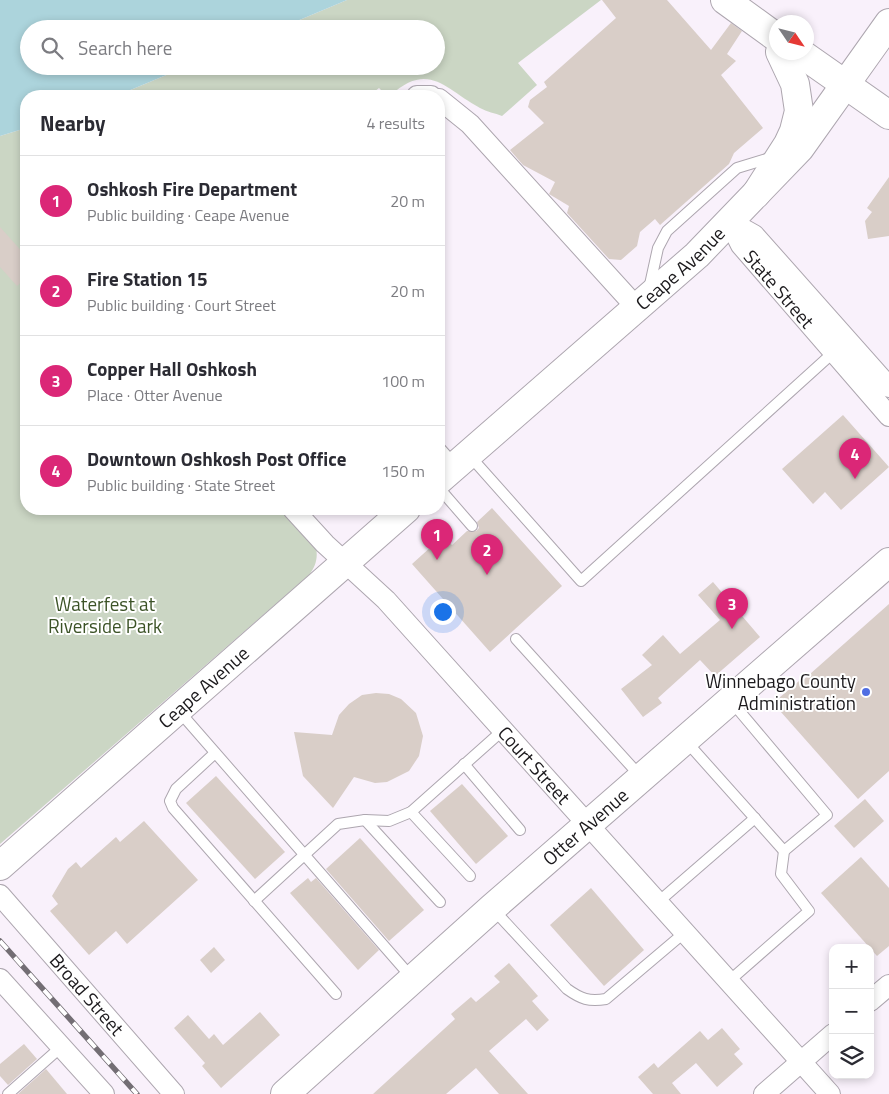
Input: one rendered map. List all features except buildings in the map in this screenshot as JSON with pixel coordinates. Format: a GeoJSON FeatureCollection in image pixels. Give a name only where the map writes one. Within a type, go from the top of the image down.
{"type":"FeatureCollection","features":[{"type":"Feature","properties":{"kind":"street"},"geometry":{"type":"LineString","coordinates":[[725,0],[769,36]]}},
{"type":"Feature","properties":{"kind":"street"},"geometry":{"type":"LineString","coordinates":[[791,151],[846,84],[889,23]]}},
{"type":"Feature","properties":{"kind":"street"},"geometry":{"type":"LineString","coordinates":[[784,60],[795,84],[799,111],[791,151]]}},
{"type":"Feature","properties":{"kind":"street"},"geometry":{"type":"LineString","coordinates":[[811,60],[889,115]]}},
{"type":"Feature","properties":{"kind":"street"},"geometry":{"type":"LineString","coordinates":[[445,104],[470,124],[641,304]]}},
{"type":"Feature","properties":{"kind":"street","name":"Ceape Avenue"},"geometry":{"type":"LineString","coordinates":[[450,462],[641,304],[697,255],[756,194],[791,151]]}},
{"type":"Feature","properties":{"kind":"street","name":"State Street"},"geometry":{"type":"LineString","coordinates":[[729,221],[741,245],[840,347],[889,388]]}},
{"type":"Feature","properties":{"kind":"street","name":"State Street"},"geometry":{"type":"LineString","coordinates":[[840,347],[889,416]]}},
{"type":"Feature","properties":{"kind":"street","name":"Court Street"},"geometry":{"type":"LineString","coordinates":[[299,515],[386,600],[587,826],[830,1094]]}},
{"type":"Feature","properties":{"kind":"street","name":"Ceape Avenue"},"geometry":{"type":"LineString","coordinates":[[0,866],[399,515]]}},
{"type":"Feature","properties":{"kind":"street","name":"Otter Avenue"},"geometry":{"type":"LineString","coordinates":[[285,1094],[492,908],[889,562]]}},
{"type":"Feature","properties":{"kind":"street","name":"Broad Street"},"geometry":{"type":"LineString","coordinates":[[0,895],[174,1094]]}},
{"type":"Feature","properties":{"kind":"street"},"geometry":{"type":"LineString","coordinates":[[0,979],[104,1094]]}},
{"type":"Feature","properties":{"kind":"street"},"geometry":{"type":"LineString","coordinates":[[874,998],[889,985]]}},
{"type":"Feature","properties":{"kind":"street"},"geometry":{"type":"LineString","coordinates":[[764,1094],[829,1038]]}},
{"type":"Feature","properties":{"kind":"lane"},"geometry":{"type":"LineString","coordinates":[[641,304],[658,248],[668,231],[737,168],[791,151]]}},
{"type":"Feature","properties":{"kind":"lane"},"geometry":{"type":"LineString","coordinates":[[450,462],[581,581],[840,347]]}},
{"type":"Feature","properties":{"kind":"lane"},"geometry":{"type":"LineString","coordinates":[[445,495],[472,526]]}},
{"type":"Feature","properties":{"kind":"lane"},"geometry":{"type":"LineString","coordinates":[[516,639],[642,778]]}},
{"type":"Feature","properties":{"kind":"lane"},"geometry":{"type":"LineString","coordinates":[[728,982],[809,911],[781,874],[784,851],[827,815],[730,700]]}},
{"type":"Feature","properties":{"kind":"lane"},"geometry":{"type":"LineString","coordinates":[[178,709],[413,980]]}},
{"type":"Feature","properties":{"kind":"lane"},"geometry":{"type":"LineString","coordinates":[[254,901],[338,824],[365,820],[389,821],[411,812],[502,731]]}},
{"type":"Feature","properties":{"kind":"lane"},"geometry":{"type":"LineString","coordinates":[[685,740],[784,851]]}},
{"type":"Feature","properties":{"kind":"lane"},"geometry":{"type":"LineString","coordinates":[[216,753],[176,789],[170,801],[173,808],[336,994]]}},
{"type":"Feature","properties":{"kind":"lane"},"geometry":{"type":"LineString","coordinates":[[464,764],[520,830]]}},
{"type":"Feature","properties":{"kind":"lane"},"geometry":{"type":"LineString","coordinates":[[411,812],[470,876]]}},
{"type":"Feature","properties":{"kind":"lane"},"geometry":{"type":"LineString","coordinates":[[657,903],[755,818]]}},
{"type":"Feature","properties":{"kind":"lane"},"geometry":{"type":"LineString","coordinates":[[365,820],[440,902]]}},
{"type":"Feature","properties":{"kind":"lane"},"geometry":{"type":"LineString","coordinates":[[492,908],[567,989],[582,999],[592,1001],[606,1000],[684,933]]}},
{"type":"Feature","properties":{"kind":"lane"},"geometry":{"type":"LineString","coordinates":[[8,1094],[62,1047]]}},
{"type":"Feature","properties":{"kind":"green space"},"geometry":{"type":"Polygon","coordinates":[[[347,0],[601,0],[518,63],[537,85],[502,116],[483,109],[447,87],[427,79],[416,80],[398,90],[381,90],[379,88],[376,90],[130,90],[166,75],[445,75],[445,20],[299,20],[347,0]]]}},
{"type":"Feature","properties":{"kind":"green space","name":"Waterfest at Riverside Park"},"geometry":{"type":"Polygon","coordinates":[[[20,130],[20,515],[291,515],[316,547],[317,555],[315,565],[309,575],[0,844],[0,136],[20,130]]]}},
{"type":"Feature","properties":{"kind":"water"},"geometry":{"type":"Polygon","coordinates":[[[0,0],[347,0],[299,20],[20,20],[20,75],[166,75],[130,90],[20,90],[20,130],[0,136],[0,0]]]}},
{"type":"Feature","properties":{"kind":"railway"},"geometry":{"type":"LineString","coordinates":[[0,941],[137,1094]]}},
{"type":"Feature","properties":{"kind":"place","name":"Downtown Oshkosh Post Office"},"geometry":{"type":"Point","coordinates":[855,479]}},
{"type":"Feature","properties":{"kind":"place","name":"Oshkosh Fire Department"},"geometry":{"type":"Point","coordinates":[437,560]}},
{"type":"Feature","properties":{"kind":"place","name":"Fire Station 15"},"geometry":{"type":"Point","coordinates":[487,575]}},
{"type":"Feature","properties":{"kind":"place","name":"Copper Hall Oshkosh"},"geometry":{"type":"Point","coordinates":[732,629]}},
{"type":"Feature","properties":{"kind":"place","name":"Winnebago County Administration"},"geometry":{"type":"Point","coordinates":[866,692]}}]}
